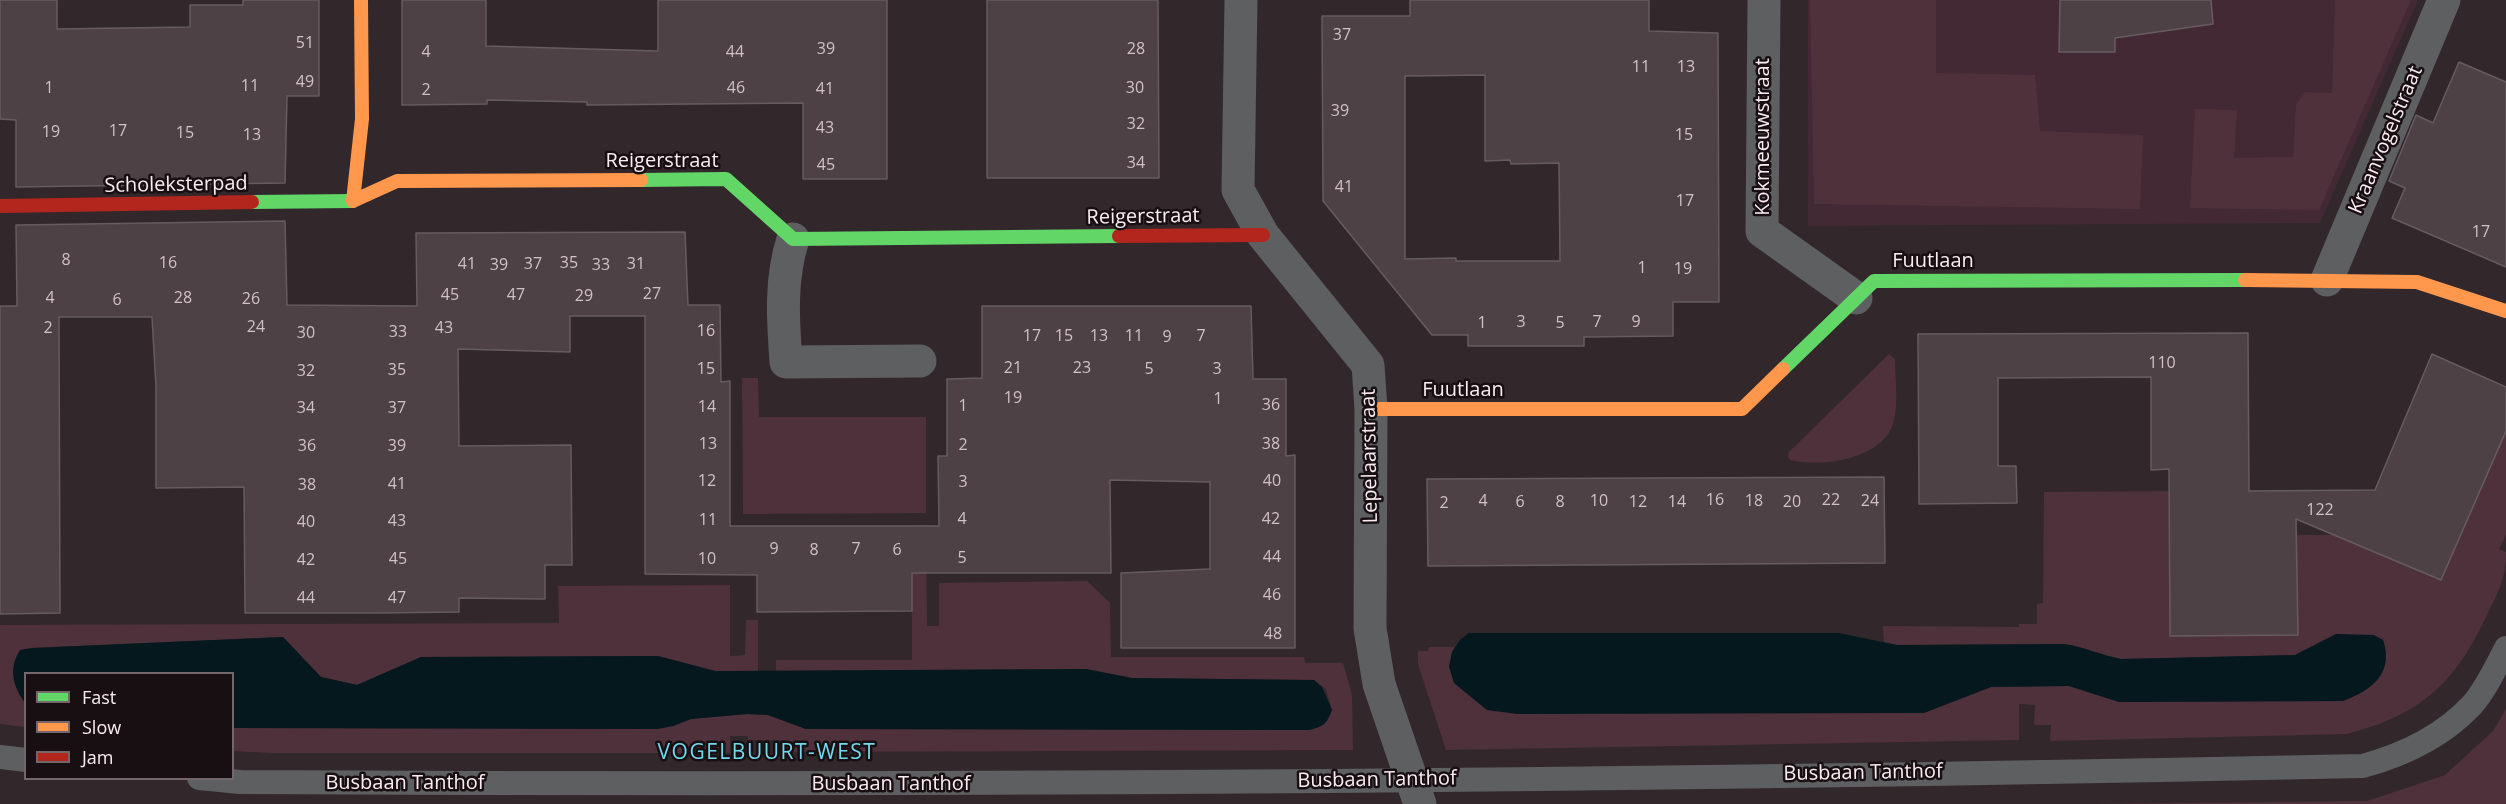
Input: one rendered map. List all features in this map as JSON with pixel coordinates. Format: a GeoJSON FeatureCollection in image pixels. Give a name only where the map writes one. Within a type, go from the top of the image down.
{"type":"FeatureCollection","features":[{"type":"Feature","properties":{"kind":"street"},"geometry":{"type":"LineString","coordinates":[[353,201],[362,119],[361,0]]}},
{"type":"Feature","properties":{"kind":"street","name":"Lepelaarstraat"},"geometry":{"type":"LineString","coordinates":[[1241,0],[1238,190],[1263,235],[1368,365],[1371,409],[1370,628],[1379,684],[1416,792]]}},
{"type":"Feature","properties":{"kind":"street","name":"Kokmeeuwstraat"},"geometry":{"type":"LineString","coordinates":[[1764,0],[1762,231],[1857,298]]}},
{"type":"Feature","properties":{"kind":"street","name":"Kraanvogelstraat"},"geometry":{"type":"LineString","coordinates":[[2327,280],[2444,0]]}},
{"type":"Feature","properties":{"kind":"street","name":"Reigerstraat"},"geometry":{"type":"LineString","coordinates":[[353,201],[397,181],[726,179],[793,239],[1263,235]]}},
{"type":"Feature","properties":{"kind":"street","name":"Scholeksterpad"},"geometry":{"type":"LineString","coordinates":[[0,206],[353,201]]}},
{"type":"Feature","properties":{"kind":"street"},"geometry":{"type":"LineString","coordinates":[[793,239],[785,263],[782,311],[786,362],[920,361]]}},
{"type":"Feature","properties":{"kind":"street","name":"Fuutlaan"},"geometry":{"type":"LineString","coordinates":[[1371,409],[1742,409],[1874,281],[2327,280],[2417,282],[2506,311]]}},
{"type":"Feature","properties":{"kind":"lane","name":"Busbaan Tanthof"},"geometry":{"type":"LineString","coordinates":[[220,780],[1416,792],[2362,766],[2393,757],[2421,743],[2449,724],[2472,704],[2506,648]]}},
{"type":"Feature","properties":{"kind":"lane"},"geometry":{"type":"LineString","coordinates":[[0,757],[24,760]]}},
{"type":"Feature","properties":{"kind":"shaded area"},"geometry":{"type":"Polygon","coordinates":[[[1808,0],[2418,0],[2320,223],[1808,226],[1808,0]]]}},
{"type":"Feature","properties":{"kind":"shaded area"},"geometry":{"type":"Polygon","coordinates":[[[1810,0],[1936,0],[1936,73],[2035,75],[2040,131],[2143,135],[2140,209],[1814,204],[1810,0]]]}},
{"type":"Feature","properties":{"kind":"shaded area"},"geometry":{"type":"Polygon","coordinates":[[[2335,0],[2411,0],[2319,210],[2190,208],[2195,109],[2237,110],[2234,158],[2293,157],[2296,105],[2305,92],[2332,93],[2335,0]]]}},
{"type":"Feature","properties":{"kind":"shaded area"},"geometry":{"type":"Polygon","coordinates":[[[1889,354],[1895,359],[1896,400],[1895,417],[1887,436],[1877,446],[1849,458],[1818,463],[1790,460],[1789,452],[1889,354]]]}},
{"type":"Feature","properties":{"kind":"shaded area"},"geometry":{"type":"Polygon","coordinates":[[[742,378],[758,378],[759,417],[926,417],[926,513],[743,514],[742,378]]]}},
{"type":"Feature","properties":{"kind":"shaded area"},"geometry":{"type":"Polygon","coordinates":[[[2506,431],[2506,535],[2499,549],[2506,552],[2505,570],[2499,591],[2476,637],[2463,659],[2434,692],[2396,716],[2374,726],[2347,734],[2050,741],[2051,725],[2034,725],[2035,705],[2019,704],[2019,740],[1446,750],[1418,664],[1418,651],[1428,651],[1429,647],[1455,647],[1452,652],[1454,683],[1487,710],[1926,712],[1991,687],[2069,686],[2119,702],[2343,701],[2363,692],[2378,679],[2386,662],[2383,639],[2336,634],[2295,655],[2121,659],[2064,644],[1897,645],[1884,642],[1883,626],[2019,627],[2019,624],[2037,624],[2037,604],[2043,603],[2044,492],[2170,491],[2170,635],[2298,635],[2298,598],[2267,599],[2268,535],[2336,535],[2441,580],[2506,431]]]}},
{"type":"Feature","properties":{"kind":"shaded area"},"geometry":{"type":"Polygon","coordinates":[[[926,525],[927,626],[939,626],[939,583],[1087,581],[1110,603],[1111,657],[1304,657],[1305,663],[1343,663],[1352,695],[1353,750],[785,752],[785,740],[748,740],[748,736],[730,736],[730,753],[271,753],[234,751],[234,728],[657,729],[691,719],[747,714],[768,715],[806,729],[1309,730],[1332,710],[1326,689],[1314,680],[1132,678],[1086,669],[776,671],[776,660],[912,660],[912,526],[926,525]]]}},
{"type":"Feature","properties":{"kind":"shaded area"},"geometry":{"type":"Polygon","coordinates":[[[730,585],[730,656],[745,655],[746,620],[758,620],[758,671],[715,671],[658,656],[421,657],[357,685],[321,677],[283,637],[32,648],[20,650],[19,693],[24,701],[24,727],[0,724],[0,625],[559,623],[558,586],[730,585]]]}},
{"type":"Feature","properties":{"kind":"shaded area"},"geometry":{"type":"Polygon","coordinates":[[[1469,633],[1839,633],[1897,645],[2064,644],[2121,659],[2295,655],[2336,634],[2374,635],[2383,640],[2386,652],[2383,671],[2378,679],[2371,686],[2343,701],[2119,702],[2069,686],[1991,687],[1924,713],[1517,714],[1487,710],[1454,683],[1449,667],[1452,652],[1460,640],[1469,633]]]}},
{"type":"Feature","properties":{"kind":"shaded area"},"geometry":{"type":"Polygon","coordinates":[[[283,637],[321,677],[357,685],[421,657],[658,656],[715,671],[1086,669],[1132,678],[1314,680],[1322,687],[1332,710],[1324,724],[1309,730],[806,729],[768,715],[747,714],[691,719],[657,729],[234,728],[234,672],[24,672],[24,701],[15,684],[14,664],[20,650],[283,637]]]}},
{"type":"Feature","properties":{"kind":"shaded area"},"geometry":{"type":"Polygon","coordinates":[[[2506,709],[2506,804],[2093,804],[2367,801],[2445,775],[2493,731],[2506,709]]]}},
{"type":"Feature","properties":{"kind":"building"},"geometry":{"type":"Polygon","coordinates":[[[0,0],[57,0],[57,29],[190,27],[190,5],[243,5],[243,0],[319,0],[319,96],[287,96],[285,183],[16,187],[16,120],[0,119],[0,0]]]}},
{"type":"Feature","properties":{"kind":"building"},"geometry":{"type":"Polygon","coordinates":[[[402,0],[486,0],[486,46],[658,51],[658,0],[887,0],[887,179],[803,179],[803,103],[587,105],[587,102],[487,100],[487,104],[402,105],[402,0]]]}},
{"type":"Feature","properties":{"kind":"building"},"geometry":{"type":"Polygon","coordinates":[[[987,0],[1158,0],[1159,178],[987,178],[987,0]]]}},
{"type":"Feature","properties":{"kind":"building"},"geometry":{"type":"Polygon","coordinates":[[[1410,0],[1649,0],[1649,31],[1718,33],[1719,302],[1673,302],[1673,336],[1584,337],[1584,346],[1468,346],[1468,335],[1432,335],[1323,201],[1322,16],[1410,16],[1410,0]],[[1485,75],[1405,76],[1405,259],[1560,261],[1559,163],[1511,164],[1510,160],[1485,161],[1485,75]]]}},
{"type":"Feature","properties":{"kind":"building"},"geometry":{"type":"Polygon","coordinates":[[[2060,0],[2211,0],[2213,24],[2115,38],[2115,52],[2059,52],[2060,0]]]}},
{"type":"Feature","properties":{"kind":"building"},"geometry":{"type":"Polygon","coordinates":[[[2459,62],[2506,82],[2506,267],[2392,218],[2405,188],[2389,181],[2416,115],[2433,123],[2459,62]]]}},
{"type":"Feature","properties":{"kind":"building"},"geometry":{"type":"Polygon","coordinates":[[[285,221],[287,305],[417,306],[416,233],[685,232],[688,305],[720,305],[721,382],[730,381],[730,526],[939,526],[938,456],[947,456],[947,379],[982,378],[982,306],[1251,306],[1253,379],[1286,379],[1286,456],[1295,455],[1295,648],[1121,648],[1121,573],[1210,569],[1210,482],[1110,480],[1111,573],[912,573],[912,611],[757,612],[757,575],[645,574],[645,316],[570,316],[570,352],[458,349],[459,446],[571,445],[572,565],[545,565],[545,599],[459,598],[459,612],[375,613],[245,613],[244,487],[156,488],[156,387],[152,317],[59,317],[60,613],[0,614],[0,306],[17,306],[16,225],[285,221]]]}},
{"type":"Feature","properties":{"kind":"building"},"geometry":{"type":"Polygon","coordinates":[[[2248,333],[2249,491],[2375,490],[2432,354],[2506,387],[2506,431],[2441,580],[2296,519],[2298,635],[2170,636],[2169,469],[2151,470],[2151,377],[1998,378],[1998,466],[2016,466],[2017,503],[1919,504],[1918,334],[2248,333]]]}},
{"type":"Feature","properties":{"kind":"building"},"geometry":{"type":"Polygon","coordinates":[[[1884,477],[1885,563],[1428,566],[1427,479],[1884,477]]]}},
{"type":"Feature","properties":{"kind":"traffic: fast"},"geometry":{"type":"LineString","coordinates":[[641,180],[726,179],[793,239],[1119,236]]}},
{"type":"Feature","properties":{"kind":"traffic: fast"},"geometry":{"type":"LineString","coordinates":[[252,202],[353,201]]}},
{"type":"Feature","properties":{"kind":"traffic: fast"},"geometry":{"type":"LineString","coordinates":[[1783,369],[1874,281],[2245,280]]}},
{"type":"Feature","properties":{"kind":"traffic: slow"},"geometry":{"type":"LineString","coordinates":[[361,0],[362,119],[353,201],[397,181],[641,180]]}},
{"type":"Feature","properties":{"kind":"traffic: slow"},"geometry":{"type":"LineString","coordinates":[[2245,280],[2417,282],[2506,311]]}},
{"type":"Feature","properties":{"kind":"traffic: slow"},"geometry":{"type":"LineString","coordinates":[[1371,409],[1742,409],[1783,369]]}},
{"type":"Feature","properties":{"kind":"traffic: jam"},"geometry":{"type":"LineString","coordinates":[[0,206],[252,202]]}},
{"type":"Feature","properties":{"kind":"traffic: jam"},"geometry":{"type":"LineString","coordinates":[[1119,236],[1263,235]]}},
{"type":"Feature","properties":{"kind":"district","name":"VOGELBUURT-WEST"},"geometry":{"type":"Point","coordinates":[767,753]}}]}
